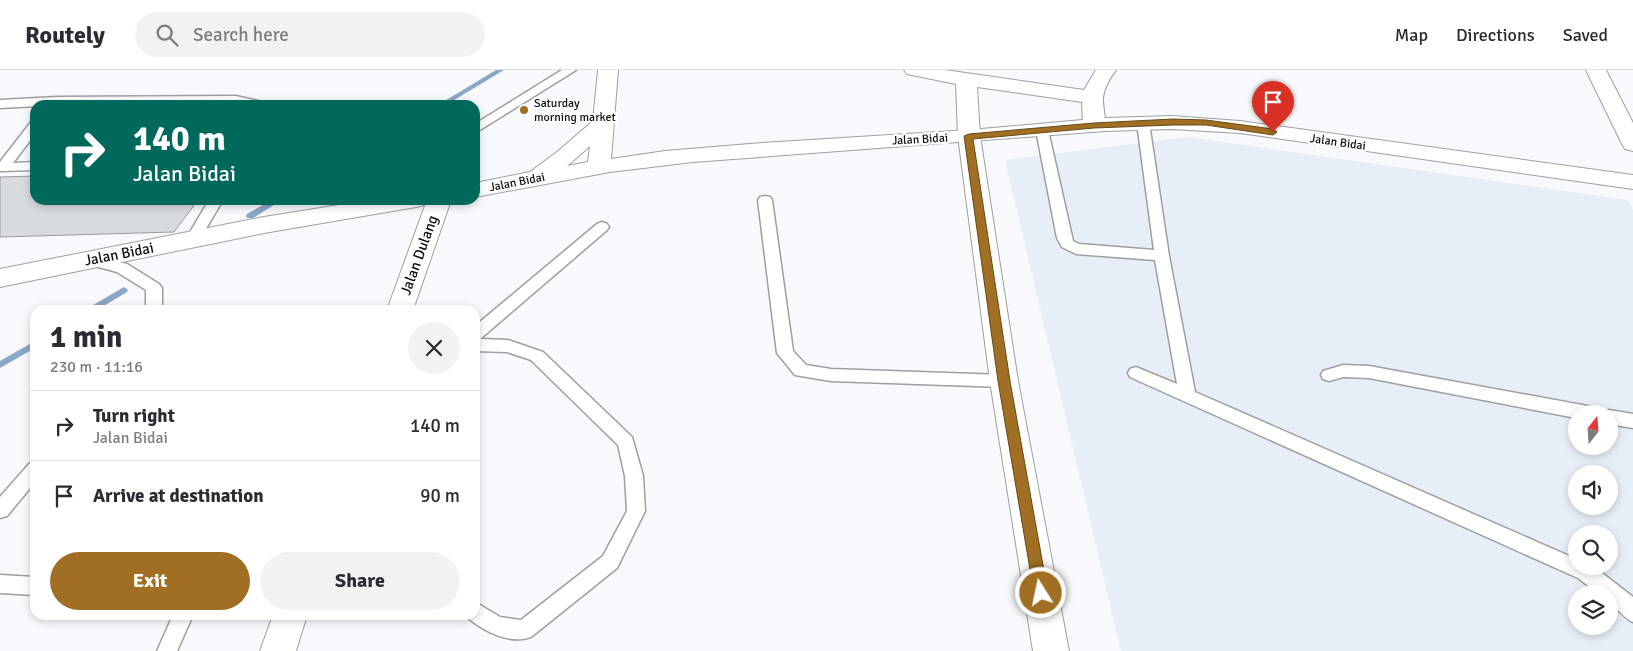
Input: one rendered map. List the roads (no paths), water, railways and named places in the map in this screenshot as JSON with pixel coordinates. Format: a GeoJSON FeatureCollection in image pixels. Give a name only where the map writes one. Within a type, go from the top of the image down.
{"type":"FeatureCollection","features":[{"type":"Feature","properties":{"kind":"street"},"geometry":{"type":"LineString","coordinates":[[599,167],[608,70]]}},
{"type":"Feature","properties":{"kind":"street"},"geometry":{"type":"LineString","coordinates":[[914,70],[966,80],[1092,97]]}},
{"type":"Feature","properties":{"kind":"street"},"geometry":{"type":"LineString","coordinates":[[1094,125],[1092,97],[1097,81],[1106,70]]}},
{"type":"Feature","properties":{"kind":"street"},"geometry":{"type":"LineString","coordinates":[[1596,70],[1633,144]]}},
{"type":"Feature","properties":{"kind":"street"},"geometry":{"type":"LineString","coordinates":[[966,80],[969,136],[1004,381],[1050,651]]}},
{"type":"Feature","properties":{"kind":"street","name":"Jalan Bidai"},"geometry":{"type":"LineString","coordinates":[[480,189],[648,160],[779,148],[1143,123],[1214,124],[1633,182]]}},
{"type":"Feature","properties":{"kind":"street"},"geometry":{"type":"LineString","coordinates":[[602,126],[623,149],[648,160]]}},
{"type":"Feature","properties":{"kind":"street"},"geometry":{"type":"LineString","coordinates":[[533,179],[565,157],[602,126]]}},
{"type":"Feature","properties":{"kind":"street","name":"Jalan Bidai"},"geometry":{"type":"LineString","coordinates":[[0,278],[352,205]]}},
{"type":"Feature","properties":{"kind":"street","name":"Jalan Dulang"},"geometry":{"type":"LineString","coordinates":[[402,305],[437,205]]}},
{"type":"Feature","properties":{"kind":"street"},"geometry":{"type":"LineString","coordinates":[[278,651],[288,620]]}},
{"type":"Feature","properties":{"kind":"lane"},"geometry":{"type":"LineString","coordinates":[[480,126],[570,70]]}},
{"type":"Feature","properties":{"kind":"lane"},"geometry":{"type":"LineString","coordinates":[[0,104],[30,103]]}},
{"type":"Feature","properties":{"kind":"lane"},"geometry":{"type":"LineString","coordinates":[[1143,123],[1162,256],[1187,396]]}},
{"type":"Feature","properties":{"kind":"lane"},"geometry":{"type":"LineString","coordinates":[[1042,130],[1064,238],[1067,244],[1076,249],[1162,256]]}},
{"type":"Feature","properties":{"kind":"lane"},"geometry":{"type":"LineString","coordinates":[[1,167],[30,131]]}},
{"type":"Feature","properties":{"kind":"lane"},"geometry":{"type":"LineString","coordinates":[[1,167],[30,166]]}},
{"type":"Feature","properties":{"kind":"lane"},"geometry":{"type":"LineString","coordinates":[[765,200],[785,353],[801,370],[831,375],[1004,381]]}},
{"type":"Feature","properties":{"kind":"lane"},"geometry":{"type":"LineString","coordinates":[[193,239],[213,205]]}},
{"type":"Feature","properties":{"kind":"lane"},"geometry":{"type":"LineString","coordinates":[[480,331],[602,226]]}},
{"type":"Feature","properties":{"kind":"lane"},"geometry":{"type":"LineString","coordinates":[[92,260],[122,268],[154,288],[154,305]]}},
{"type":"Feature","properties":{"kind":"lane"},"geometry":{"type":"LineString","coordinates":[[480,345],[508,346],[537,356],[626,442],[634,476],[636,511],[610,562],[524,630],[508,629],[488,622],[480,615]]}},
{"type":"Feature","properties":{"kind":"lane"},"geometry":{"type":"LineString","coordinates":[[1329,375],[1343,371],[1369,372],[1568,409]]}},
{"type":"Feature","properties":{"kind":"lane"},"geometry":{"type":"LineString","coordinates":[[1136,373],[1585,572],[1624,600],[1633,613]]}},
{"type":"Feature","properties":{"kind":"lane"},"geometry":{"type":"LineString","coordinates":[[1618,418],[1633,421]]}},
{"type":"Feature","properties":{"kind":"lane"},"geometry":{"type":"LineString","coordinates":[[0,510],[30,475]]}},
{"type":"Feature","properties":{"kind":"lane"},"geometry":{"type":"LineString","coordinates":[[0,584],[30,586]]}},
{"type":"Feature","properties":{"kind":"lane"},"geometry":{"type":"LineString","coordinates":[[167,651],[181,620]]}},
{"type":"Feature","properties":{"kind":"waterway"},"geometry":{"type":"LineString","coordinates":[[450,100],[501,70]]}},
{"type":"Feature","properties":{"kind":"waterway"},"geometry":{"type":"LineString","coordinates":[[250,216],[269,205]]}},
{"type":"Feature","properties":{"kind":"waterway"},"geometry":{"type":"LineString","coordinates":[[99,305],[124,290]]}},
{"type":"Feature","properties":{"kind":"waterway"},"geometry":{"type":"LineString","coordinates":[[0,365],[30,347]]}},
{"type":"Feature","properties":{"kind":"place","name":"Saturday morning market"},"geometry":{"type":"Point","coordinates":[524,110]}}]}
